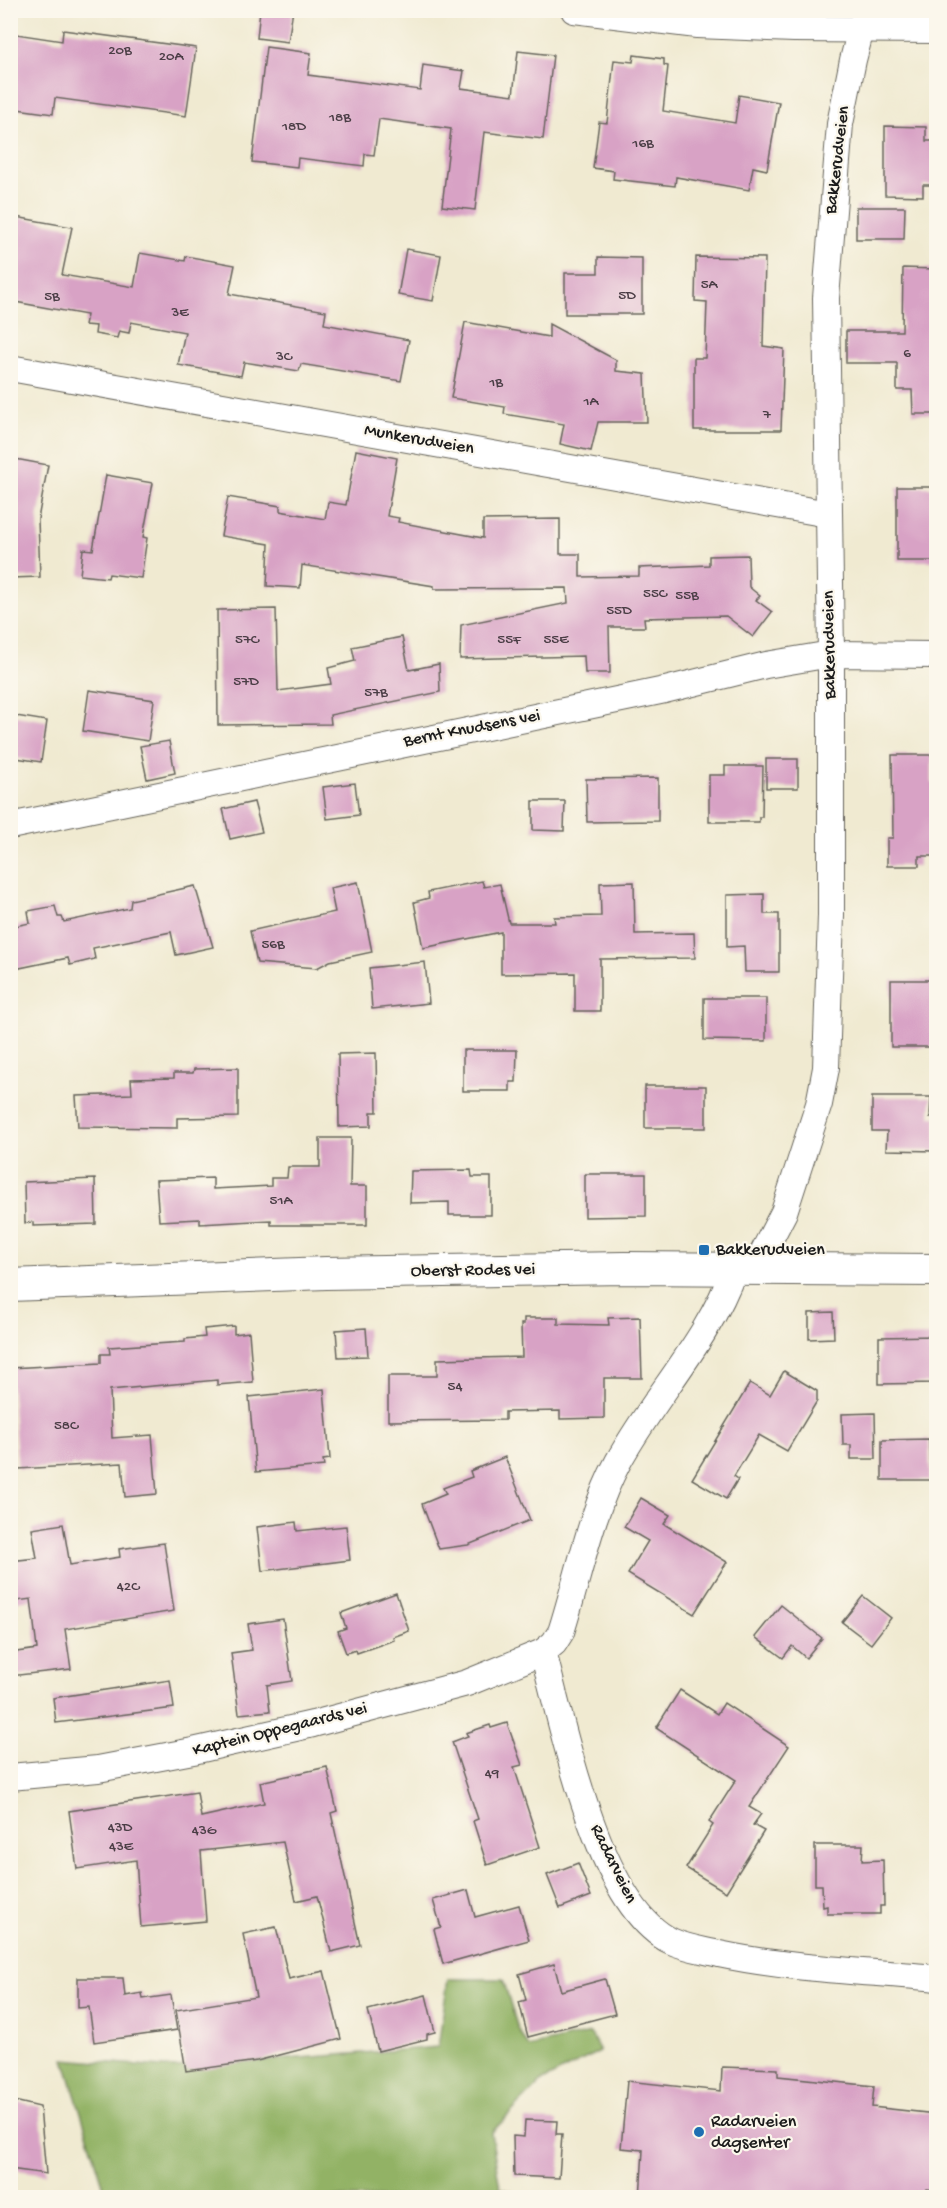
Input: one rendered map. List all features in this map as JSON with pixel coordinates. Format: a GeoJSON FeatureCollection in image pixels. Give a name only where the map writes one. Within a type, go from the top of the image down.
{"type":"FeatureCollection","features":[{"type":"Feature","properties":{"kind":"street"},"geometry":{"type":"LineString","coordinates":[[574,10],[697,25],[864,20],[936,30]]}},
{"type":"Feature","properties":{"kind":"street","name":"Bakkerudveien"},"geometry":{"type":"LineString","coordinates":[[543,1652],[554,1643],[561,1632],[604,1495],[618,1463],[658,1397],[784,1212],[819,1104],[826,1068],[830,938],[831,654],[826,298],[832,200],[840,124],[864,20]]}},
{"type":"Feature","properties":{"kind":"street","name":"Munkerudveien"},"geometry":{"type":"LineString","coordinates":[[10,368],[828,514]]}},
{"type":"Feature","properties":{"kind":"street","name":"Bernt Knudsens vei"},"geometry":{"type":"LineString","coordinates":[[10,826],[431,736],[631,697],[766,665],[831,654],[936,655]]}},
{"type":"Feature","properties":{"kind":"street","name":"Oberst Rodes vei"},"geometry":{"type":"LineString","coordinates":[[10,1285],[247,1274],[624,1268],[936,1270]]}},
{"type":"Feature","properties":{"kind":"street","name":"Kaptein Oppegaards vei"},"geometry":{"type":"LineString","coordinates":[[10,1777],[109,1767],[313,1724],[467,1683],[543,1652]]}},
{"type":"Feature","properties":{"kind":"street","name":"Radarveien"},"geometry":{"type":"LineString","coordinates":[[543,1652],[582,1794],[601,1847],[639,1916],[656,1931],[671,1941],[690,1947],[760,1962],[936,1978]]}},
{"type":"Feature","properties":{"kind":"green space"},"geometry":{"type":"Polygon","coordinates":[[[448,1979],[503,1979],[518,2029],[529,2047],[590,2033],[600,2051],[541,2082],[491,2133],[500,2188],[530,2198],[107,2197],[64,2059],[175,2068],[438,2047],[448,1979]]]}},
{"type":"Feature","properties":{"kind":"building"},"geometry":{"type":"Polygon","coordinates":[[[260,10],[293,10],[288,42],[257,38],[260,10]]]}},
{"type":"Feature","properties":{"kind":"building"},"geometry":{"type":"Polygon","coordinates":[[[63,30],[196,48],[186,116],[55,98],[53,114],[10,108],[10,33],[62,41],[63,30]]]}},
{"type":"Feature","properties":{"kind":"building"},"geometry":{"type":"Polygon","coordinates":[[[266,47],[311,53],[308,75],[420,90],[423,65],[464,71],[461,88],[513,95],[518,51],[553,55],[543,139],[484,132],[475,210],[442,206],[451,129],[379,119],[374,155],[365,154],[364,166],[298,158],[297,167],[252,162],[266,47]]]}},
{"type":"Feature","properties":{"kind":"building"},"geometry":{"type":"Polygon","coordinates":[[[634,55],[664,59],[664,65],[668,66],[663,111],[735,123],[739,95],[779,102],[767,170],[753,167],[749,190],[676,177],[675,186],[613,179],[614,171],[593,168],[599,122],[607,123],[614,60],[633,62],[634,55]]]}},
{"type":"Feature","properties":{"kind":"building"},"geometry":{"type":"Polygon","coordinates":[[[885,126],[926,127],[926,141],[936,141],[936,185],[923,185],[923,196],[885,195],[885,126]]]}},
{"type":"Feature","properties":{"kind":"building"},"geometry":{"type":"Polygon","coordinates":[[[856,207],[905,207],[904,239],[856,239],[856,207]]]}},
{"type":"Feature","properties":{"kind":"building"},"geometry":{"type":"Polygon","coordinates":[[[10,216],[72,227],[62,275],[134,287],[140,253],[185,261],[186,256],[235,265],[229,294],[326,311],[324,324],[409,340],[401,381],[301,364],[299,371],[244,362],[241,376],[178,365],[185,332],[131,322],[129,333],[119,331],[117,338],[95,334],[96,326],[85,325],[87,315],[10,301],[10,216]]]}},
{"type":"Feature","properties":{"kind":"building"},"geometry":{"type":"Polygon","coordinates":[[[406,249],[441,255],[433,301],[398,295],[406,249]]]}},
{"type":"Feature","properties":{"kind":"building"},"geometry":{"type":"Polygon","coordinates":[[[598,257],[642,258],[642,314],[565,314],[565,273],[598,273],[598,257]]]}},
{"type":"Feature","properties":{"kind":"building"},"geometry":{"type":"Polygon","coordinates":[[[696,257],[765,258],[763,346],[784,349],[781,430],[694,430],[694,358],[705,358],[707,302],[695,301],[696,257]]]}},
{"type":"Feature","properties":{"kind":"building"},"geometry":{"type":"Polygon","coordinates":[[[903,268],[936,269],[936,414],[913,414],[912,390],[897,390],[897,363],[846,363],[846,331],[902,331],[903,268]]]}},
{"type":"Feature","properties":{"kind":"building"},"geometry":{"type":"Polygon","coordinates":[[[465,322],[549,337],[549,324],[616,360],[616,371],[645,374],[647,422],[598,422],[591,451],[560,444],[564,424],[504,414],[505,407],[451,398],[465,322]]]}},
{"type":"Feature","properties":{"kind":"building"},"geometry":{"type":"Polygon","coordinates":[[[356,450],[397,458],[387,516],[399,518],[398,522],[483,538],[483,520],[560,519],[560,554],[580,554],[580,577],[639,576],[639,568],[709,565],[709,556],[748,555],[749,587],[760,596],[756,600],[772,612],[753,637],[726,616],[644,618],[645,627],[609,627],[610,673],[585,673],[584,656],[460,659],[461,625],[568,603],[567,588],[434,589],[434,586],[302,565],[300,588],[267,586],[269,544],[221,536],[228,497],[280,506],[280,511],[325,519],[328,502],[346,505],[356,450]]]}},
{"type":"Feature","properties":{"kind":"building"},"geometry":{"type":"Polygon","coordinates":[[[10,458],[48,465],[38,519],[40,577],[10,578],[10,458]]]}},
{"type":"Feature","properties":{"kind":"building"},"geometry":{"type":"Polygon","coordinates":[[[106,475],[153,483],[143,537],[147,538],[141,578],[109,574],[108,578],[80,575],[83,549],[93,550],[106,475]]]}},
{"type":"Feature","properties":{"kind":"building"},"geometry":{"type":"Polygon","coordinates":[[[897,487],[932,487],[932,528],[936,528],[936,561],[897,561],[897,487]]]}},
{"type":"Feature","properties":{"kind":"building"},"geometry":{"type":"Polygon","coordinates":[[[276,609],[278,691],[331,684],[328,668],[355,661],[352,647],[402,637],[409,670],[439,664],[440,692],[330,715],[331,724],[218,725],[217,610],[276,609]]]}},
{"type":"Feature","properties":{"kind":"building"},"geometry":{"type":"Polygon","coordinates":[[[89,690],[154,700],[148,741],[83,731],[89,690]]]}},
{"type":"Feature","properties":{"kind":"building"},"geometry":{"type":"Polygon","coordinates":[[[10,715],[47,721],[41,762],[10,757],[10,715]]]}},
{"type":"Feature","properties":{"kind":"building"},"geometry":{"type":"Polygon","coordinates":[[[169,741],[175,773],[147,779],[140,746],[169,741]]]}},
{"type":"Feature","properties":{"kind":"building"},"geometry":{"type":"Polygon","coordinates":[[[892,755],[932,755],[932,783],[936,783],[936,856],[919,856],[919,866],[887,866],[887,838],[893,838],[892,755]]]}},
{"type":"Feature","properties":{"kind":"building"},"geometry":{"type":"Polygon","coordinates":[[[766,759],[798,759],[798,788],[766,788],[766,759]]]}},
{"type":"Feature","properties":{"kind":"building"},"geometry":{"type":"Polygon","coordinates":[[[725,766],[763,766],[762,817],[759,817],[759,822],[709,822],[709,775],[725,775],[725,766]]]}},
{"type":"Feature","properties":{"kind":"building"},"geometry":{"type":"Polygon","coordinates":[[[658,778],[658,821],[587,822],[586,779],[658,778]]]}},
{"type":"Feature","properties":{"kind":"building"},"geometry":{"type":"Polygon","coordinates":[[[355,783],[359,815],[327,819],[323,787],[355,783]]]}},
{"type":"Feature","properties":{"kind":"building"},"geometry":{"type":"Polygon","coordinates":[[[533,801],[565,801],[564,831],[533,830],[533,801]]]}},
{"type":"Feature","properties":{"kind":"building"},"geometry":{"type":"Polygon","coordinates":[[[254,802],[262,832],[230,839],[223,809],[254,802]]]}},
{"type":"Feature","properties":{"kind":"building"},"geometry":{"type":"Polygon","coordinates":[[[482,881],[484,887],[500,884],[509,923],[555,923],[554,917],[601,916],[600,883],[634,882],[635,934],[694,933],[695,958],[600,959],[600,1011],[575,1011],[575,973],[501,974],[501,932],[423,948],[414,902],[429,898],[428,892],[482,881]]]}},
{"type":"Feature","properties":{"kind":"building"},"geometry":{"type":"Polygon","coordinates":[[[358,882],[372,952],[330,961],[317,968],[257,963],[250,931],[335,912],[330,888],[358,882]]]}},
{"type":"Feature","properties":{"kind":"building"},"geometry":{"type":"Polygon","coordinates":[[[195,886],[213,947],[176,955],[171,932],[93,948],[95,959],[70,965],[68,958],[10,970],[10,927],[30,923],[28,911],[55,906],[58,917],[62,917],[64,922],[130,908],[131,900],[195,886]]]}},
{"type":"Feature","properties":{"kind":"building"},"geometry":{"type":"Polygon","coordinates":[[[764,894],[764,914],[779,914],[779,972],[745,972],[744,946],[727,947],[727,895],[764,894]]]}},
{"type":"Feature","properties":{"kind":"building"},"geometry":{"type":"Polygon","coordinates":[[[425,962],[429,1003],[372,1009],[369,968],[425,962]]]}},
{"type":"Feature","properties":{"kind":"building"},"geometry":{"type":"Polygon","coordinates":[[[891,980],[936,980],[936,1047],[891,1047],[891,980]]]}},
{"type":"Feature","properties":{"kind":"building"},"geometry":{"type":"Polygon","coordinates":[[[704,998],[766,998],[766,1041],[704,1040],[704,998]]]}},
{"type":"Feature","properties":{"kind":"building"},"geometry":{"type":"Polygon","coordinates":[[[463,1050],[517,1050],[516,1082],[510,1082],[510,1091],[463,1091],[463,1050]]]}},
{"type":"Feature","properties":{"kind":"building"},"geometry":{"type":"Polygon","coordinates":[[[376,1053],[377,1112],[371,1112],[371,1126],[339,1127],[338,1054],[376,1053]]]}},
{"type":"Feature","properties":{"kind":"building"},"geometry":{"type":"Polygon","coordinates":[[[238,1068],[238,1117],[177,1118],[177,1128],[78,1127],[76,1096],[132,1094],[131,1079],[174,1078],[174,1073],[193,1073],[194,1069],[238,1068]]]}},
{"type":"Feature","properties":{"kind":"building"},"geometry":{"type":"Polygon","coordinates":[[[645,1086],[706,1086],[706,1128],[645,1128],[645,1086]]]}},
{"type":"Feature","properties":{"kind":"building"},"geometry":{"type":"Polygon","coordinates":[[[872,1097],[931,1097],[930,1117],[936,1117],[936,1151],[886,1150],[887,1131],[872,1131],[872,1097]]]}},
{"type":"Feature","properties":{"kind":"building"},"geometry":{"type":"Polygon","coordinates":[[[320,1138],[351,1138],[350,1186],[367,1186],[367,1225],[271,1225],[271,1220],[200,1224],[200,1219],[159,1221],[156,1180],[213,1178],[213,1189],[271,1186],[271,1178],[287,1178],[288,1167],[320,1167],[320,1138]]]}},
{"type":"Feature","properties":{"kind":"building"},"geometry":{"type":"Polygon","coordinates":[[[471,1170],[472,1177],[491,1177],[491,1215],[449,1215],[449,1202],[410,1203],[411,1171],[471,1170]]]}},
{"type":"Feature","properties":{"kind":"building"},"geometry":{"type":"Polygon","coordinates":[[[585,1174],[646,1174],[646,1216],[585,1217],[585,1174]]]}},
{"type":"Feature","properties":{"kind":"building"},"geometry":{"type":"Polygon","coordinates":[[[95,1179],[96,1224],[33,1226],[33,1222],[25,1223],[24,1182],[95,1179]]]}},
{"type":"Feature","properties":{"kind":"building"},"geometry":{"type":"Polygon","coordinates":[[[833,1312],[834,1338],[809,1339],[809,1313],[833,1312]]]}},
{"type":"Feature","properties":{"kind":"building"},"geometry":{"type":"Polygon","coordinates":[[[640,1317],[642,1378],[604,1378],[604,1418],[560,1419],[560,1411],[505,1412],[505,1420],[388,1421],[388,1376],[437,1376],[437,1359],[522,1357],[521,1324],[524,1324],[524,1318],[558,1318],[558,1324],[609,1325],[608,1318],[640,1317]]]}},
{"type":"Feature","properties":{"kind":"building"},"geometry":{"type":"Polygon","coordinates":[[[234,1326],[234,1334],[249,1332],[253,1382],[217,1385],[217,1380],[110,1390],[112,1438],[152,1435],[157,1494],[125,1497],[122,1463],[18,1469],[10,1368],[101,1363],[101,1354],[110,1354],[109,1347],[185,1342],[185,1339],[205,1337],[204,1329],[234,1326]]]}},
{"type":"Feature","properties":{"kind":"building"},"geometry":{"type":"Polygon","coordinates":[[[366,1328],[368,1356],[338,1357],[336,1330],[366,1328]]]}},
{"type":"Feature","properties":{"kind":"building"},"geometry":{"type":"Polygon","coordinates":[[[936,1336],[936,1383],[879,1384],[879,1337],[936,1336]]]}},
{"type":"Feature","properties":{"kind":"building"},"geometry":{"type":"Polygon","coordinates":[[[784,1371],[817,1391],[817,1401],[787,1451],[759,1435],[734,1476],[738,1479],[726,1499],[692,1479],[750,1383],[770,1395],[784,1371]]]}},
{"type":"Feature","properties":{"kind":"building"},"geometry":{"type":"Polygon","coordinates":[[[324,1389],[330,1459],[323,1460],[324,1466],[256,1472],[249,1397],[324,1389]]]}},
{"type":"Feature","properties":{"kind":"building"},"geometry":{"type":"Polygon","coordinates":[[[875,1413],[876,1459],[851,1459],[851,1445],[843,1445],[842,1414],[875,1413]]]}},
{"type":"Feature","properties":{"kind":"building"},"geometry":{"type":"Polygon","coordinates":[[[929,1439],[930,1480],[882,1480],[882,1440],[929,1439]]]}},
{"type":"Feature","properties":{"kind":"building"},"geometry":{"type":"Polygon","coordinates":[[[505,1457],[530,1520],[468,1545],[439,1549],[422,1504],[446,1494],[443,1488],[472,1477],[470,1471],[505,1457]]]}},
{"type":"Feature","properties":{"kind":"building"},"geometry":{"type":"Polygon","coordinates":[[[641,1498],[670,1515],[664,1524],[727,1562],[694,1614],[628,1574],[648,1541],[624,1527],[641,1498]]]}},
{"type":"Feature","properties":{"kind":"building"},"geometry":{"type":"Polygon","coordinates":[[[296,1522],[297,1531],[346,1526],[350,1560],[262,1571],[257,1527],[296,1522]]]}},
{"type":"Feature","properties":{"kind":"building"},"geometry":{"type":"Polygon","coordinates":[[[63,1524],[70,1565],[120,1557],[119,1549],[164,1543],[174,1611],[65,1629],[71,1669],[10,1676],[10,1653],[37,1649],[31,1599],[10,1602],[10,1561],[37,1558],[32,1529],[63,1524]]]}},
{"type":"Feature","properties":{"kind":"building"},"geometry":{"type":"Polygon","coordinates":[[[396,1593],[409,1631],[393,1637],[394,1640],[357,1653],[356,1650],[346,1653],[338,1631],[346,1628],[341,1613],[396,1593]]]}},
{"type":"Feature","properties":{"kind":"building"},"geometry":{"type":"Polygon","coordinates":[[[863,1596],[891,1618],[871,1644],[842,1622],[863,1596]]]}},
{"type":"Feature","properties":{"kind":"building"},"geometry":{"type":"Polygon","coordinates":[[[781,1605],[822,1638],[806,1658],[792,1646],[783,1658],[755,1637],[781,1605]]]}},
{"type":"Feature","properties":{"kind":"building"},"geometry":{"type":"Polygon","coordinates":[[[283,1619],[292,1681],[267,1685],[270,1711],[239,1714],[231,1653],[252,1650],[248,1624],[283,1619]]]}},
{"type":"Feature","properties":{"kind":"building"},"geometry":{"type":"Polygon","coordinates":[[[170,1680],[174,1708],[56,1723],[53,1698],[170,1680]]]}},
{"type":"Feature","properties":{"kind":"building"},"geometry":{"type":"Polygon","coordinates":[[[680,1690],[717,1714],[724,1703],[789,1746],[749,1807],[761,1814],[753,1825],[764,1831],[726,1892],[686,1868],[713,1825],[709,1822],[736,1780],[656,1728],[680,1690]]]}},
{"type":"Feature","properties":{"kind":"building"},"geometry":{"type":"Polygon","coordinates":[[[507,1723],[522,1765],[514,1767],[540,1847],[487,1865],[473,1821],[478,1819],[452,1742],[468,1736],[466,1733],[490,1725],[491,1728],[507,1723]]]}},
{"type":"Feature","properties":{"kind":"building"},"geometry":{"type":"Polygon","coordinates":[[[327,1767],[337,1811],[331,1813],[360,1945],[331,1952],[317,1896],[296,1901],[283,1842],[201,1851],[206,1921],[141,1927],[136,1860],[77,1869],[69,1811],[197,1792],[201,1817],[264,1803],[260,1782],[327,1767]]]}},
{"type":"Feature","properties":{"kind":"building"},"geometry":{"type":"Polygon","coordinates":[[[815,1845],[863,1845],[862,1861],[883,1860],[884,1906],[880,1906],[880,1914],[827,1914],[827,1906],[823,1907],[822,1885],[815,1885],[815,1845]]]}},
{"type":"Feature","properties":{"kind":"building"},"geometry":{"type":"Polygon","coordinates":[[[578,1863],[591,1896],[560,1908],[547,1875],[578,1863]]]}},
{"type":"Feature","properties":{"kind":"building"},"geometry":{"type":"Polygon","coordinates":[[[468,1890],[475,1917],[519,1905],[529,1940],[443,1964],[434,1929],[441,1927],[433,1900],[468,1890]]]}},
{"type":"Feature","properties":{"kind":"building"},"geometry":{"type":"Polygon","coordinates":[[[276,1927],[289,1979],[324,1971],[341,2039],[257,2061],[186,2071],[176,2010],[256,1997],[243,1934],[276,1927]]]}},
{"type":"Feature","properties":{"kind":"building"},"geometry":{"type":"Polygon","coordinates":[[[554,1964],[561,1991],[605,1979],[615,2014],[528,2037],[519,2002],[526,2000],[519,1974],[554,1964]]]}},
{"type":"Feature","properties":{"kind":"building"},"geometry":{"type":"Polygon","coordinates":[[[78,1978],[123,1978],[125,1996],[142,1993],[143,1999],[171,1995],[177,2030],[94,2042],[89,2007],[78,2008],[78,1978]]]}},
{"type":"Feature","properties":{"kind":"building"},"geometry":{"type":"Polygon","coordinates":[[[426,1995],[435,2032],[427,2034],[427,2039],[378,2051],[368,2010],[426,1995]]]}},
{"type":"Feature","properties":{"kind":"building","name":"Radarveien dagsenter"},"geometry":{"type":"Polygon","coordinates":[[[722,2067],[778,2069],[778,2076],[874,2086],[872,2107],[936,2114],[936,2190],[927,2189],[926,2198],[640,2198],[643,2150],[621,2148],[627,2081],[721,2091],[722,2067]]]}},
{"type":"Feature","properties":{"kind":"building"},"geometry":{"type":"Polygon","coordinates":[[[10,2100],[40,2107],[46,2174],[10,2169],[10,2100]]]}},
{"type":"Feature","properties":{"kind":"building"},"geometry":{"type":"Polygon","coordinates":[[[525,2120],[557,2121],[556,2134],[562,2134],[559,2178],[514,2176],[513,2136],[524,2137],[525,2120]]]}},
{"type":"Feature","properties":{"kind":"place","name":"Bakkerudveien"},"geometry":{"type":"Point","coordinates":[704,1250]}},
{"type":"Feature","properties":{"kind":"place","name":"Radarveien dagsenter"},"geometry":{"type":"Point","coordinates":[699,2132]}}]}
